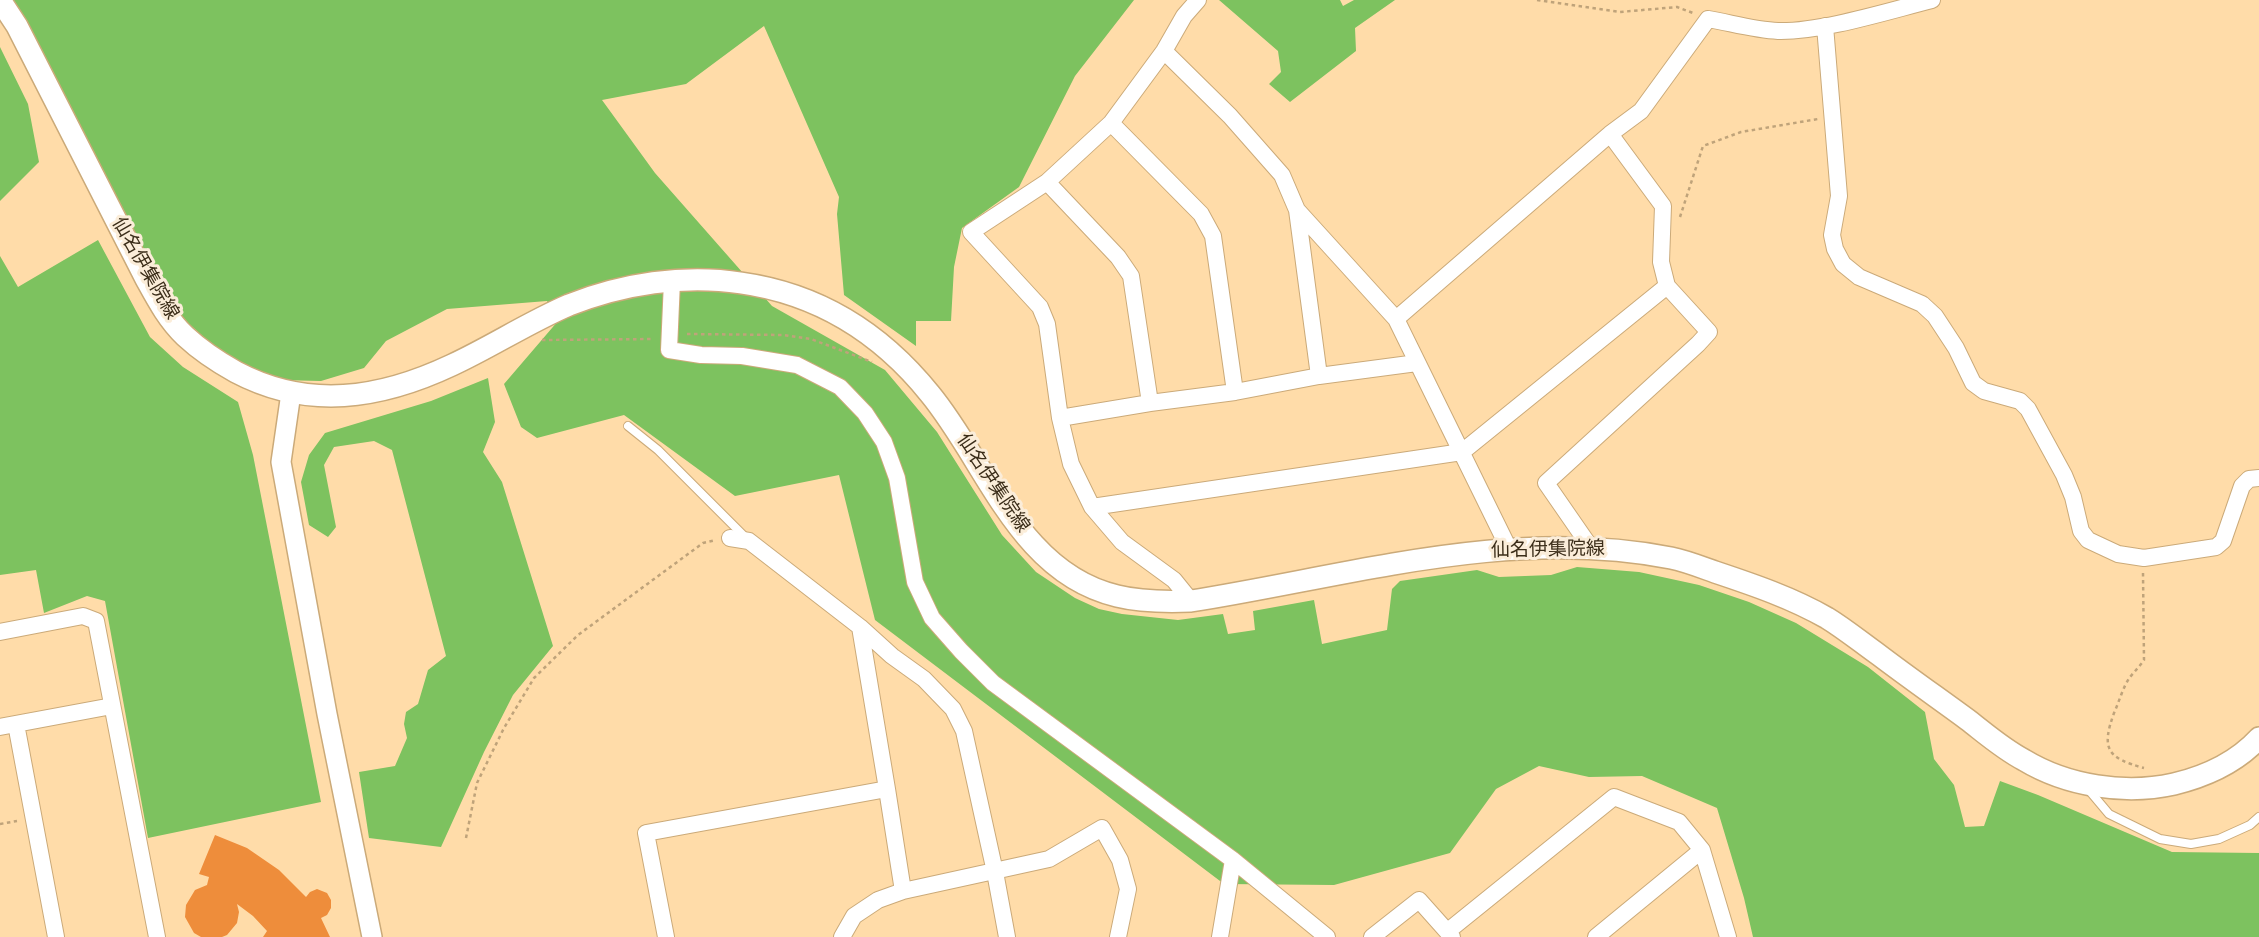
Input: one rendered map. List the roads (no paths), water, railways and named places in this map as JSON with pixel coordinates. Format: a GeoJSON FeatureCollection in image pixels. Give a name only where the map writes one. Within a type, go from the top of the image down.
{"type":"FeatureCollection","features":[{"type":"Feature","properties":{"kind":"main road","name":"仙名伊集院線"},"geometry":{"type":"LineString","coordinates":[[1,0],[17,26],[146,279],[168,316],[184,335],[205,353],[266,386],[291,393],[327,397],[347,396],[396,386],[451,365],[567,306],[611,292],[672,281],[703,279],[740,282],[785,291],[820,304],[856,325],[911,372],[931,395],[1010,516],[1031,542],[1069,574],[1090,587],[1114,596],[1161,602],[1191,601],[1394,564],[1509,549],[1591,548],[1674,559],[1797,603],[1829,619],[2025,762],[2084,784],[2131,789],[2158,788],[2192,780],[2223,767],[2248,750],[2259,738]]}},
{"type":"Feature","properties":{"kind":"street"},"geometry":{"type":"LineString","coordinates":[[1191,601],[1174,580],[1122,542],[1092,508],[1071,464],[1060,418],[1047,324],[1040,307],[971,232],[1047,183],[1111,123],[1164,51],[1184,16],[1198,0]]}},
{"type":"Feature","properties":{"kind":"street"},"geometry":{"type":"LineString","coordinates":[[1396,319],[1610,134],[1641,111],[1708,19],[1775,31],[1825,26],[1932,0]]}},
{"type":"Feature","properties":{"kind":"street"},"geometry":{"type":"LineString","coordinates":[[1825,26],[1839,196],[1832,235],[1835,249],[1843,264],[1859,277],[1922,304],[1935,316],[1956,348],[1973,383],[1984,391],[2020,401],[2028,409],[2064,475],[2073,497],[2081,531],[2088,540],[2118,554],[2144,558],[2216,547],[2223,541],[2242,486],[2249,479],[2259,478]]}},
{"type":"Feature","properties":{"kind":"street"},"geometry":{"type":"LineString","coordinates":[[1164,51],[1230,116],[1282,175],[1297,210],[1319,376]]}},
{"type":"Feature","properties":{"kind":"street"},"geometry":{"type":"LineString","coordinates":[[1111,123],[1201,214],[1213,236],[1235,392]]}},
{"type":"Feature","properties":{"kind":"street"},"geometry":{"type":"LineString","coordinates":[[1591,548],[1546,483],[1709,332],[1667,286],[1661,262],[1662,206],[1610,134]]}},
{"type":"Feature","properties":{"kind":"street"},"geometry":{"type":"LineString","coordinates":[[1047,183],[1118,257],[1131,276],[1150,402]]}},
{"type":"Feature","properties":{"kind":"street"},"geometry":{"type":"LineString","coordinates":[[1297,210],[1396,319],[1509,549]]}},
{"type":"Feature","properties":{"kind":"street"},"geometry":{"type":"LineString","coordinates":[[672,281],[669,350],[701,355],[742,356],[797,365],[840,387],[866,413],[884,442],[897,478],[915,582],[932,618],[961,651],[993,683],[1233,860],[1327,937]]}},
{"type":"Feature","properties":{"kind":"street"},"geometry":{"type":"LineString","coordinates":[[1092,508],[1462,452],[1667,286]]}},
{"type":"Feature","properties":{"kind":"street"},"geometry":{"type":"LineString","coordinates":[[1060,418],[1150,402],[1235,392],[1319,376],[1417,363]]}},
{"type":"Feature","properties":{"kind":"street"},"geometry":{"type":"LineString","coordinates":[[291,393],[281,462],[327,714],[372,937]]}},
{"type":"Feature","properties":{"kind":"street"},"geometry":{"type":"LineString","coordinates":[[730,538],[749,541],[924,679],[953,709],[964,731],[1007,937]]}},
{"type":"Feature","properties":{"kind":"street"},"geometry":{"type":"LineString","coordinates":[[0,632],[83,616],[96,621],[152,936]]}},
{"type":"Feature","properties":{"kind":"street"},"geometry":{"type":"LineString","coordinates":[[860,627],[903,891]]}},
{"type":"Feature","properties":{"kind":"street"},"geometry":{"type":"LineString","coordinates":[[56,937],[8,725],[112,706]]}},
{"type":"Feature","properties":{"kind":"street"},"geometry":{"type":"LineString","coordinates":[[666,937],[646,833],[887,789]]}},
{"type":"Feature","properties":{"kind":"street"},"geometry":{"type":"LineString","coordinates":[[1372,937],[1419,900],[1450,934],[1614,797],[1679,822],[1702,850],[1728,937]]}},
{"type":"Feature","properties":{"kind":"street"},"geometry":{"type":"LineString","coordinates":[[842,937],[854,916],[878,900],[903,891],[1049,859],[1102,828],[1120,860],[1128,889],[1118,937]]}},
{"type":"Feature","properties":{"kind":"street"},"geometry":{"type":"LineString","coordinates":[[1595,937],[1702,850]]}},
{"type":"Feature","properties":{"kind":"street"},"geometry":{"type":"LineString","coordinates":[[1220,937],[1233,860]]}},
{"type":"Feature","properties":{"kind":"lane"},"geometry":{"type":"LineString","coordinates":[[628,426],[658,450],[749,541]]}},
{"type":"Feature","properties":{"kind":"lane"},"geometry":{"type":"LineString","coordinates":[[2084,784],[2109,814],[2160,839],[2191,844],[2219,839],[2250,825],[2259,817]]}}]}
